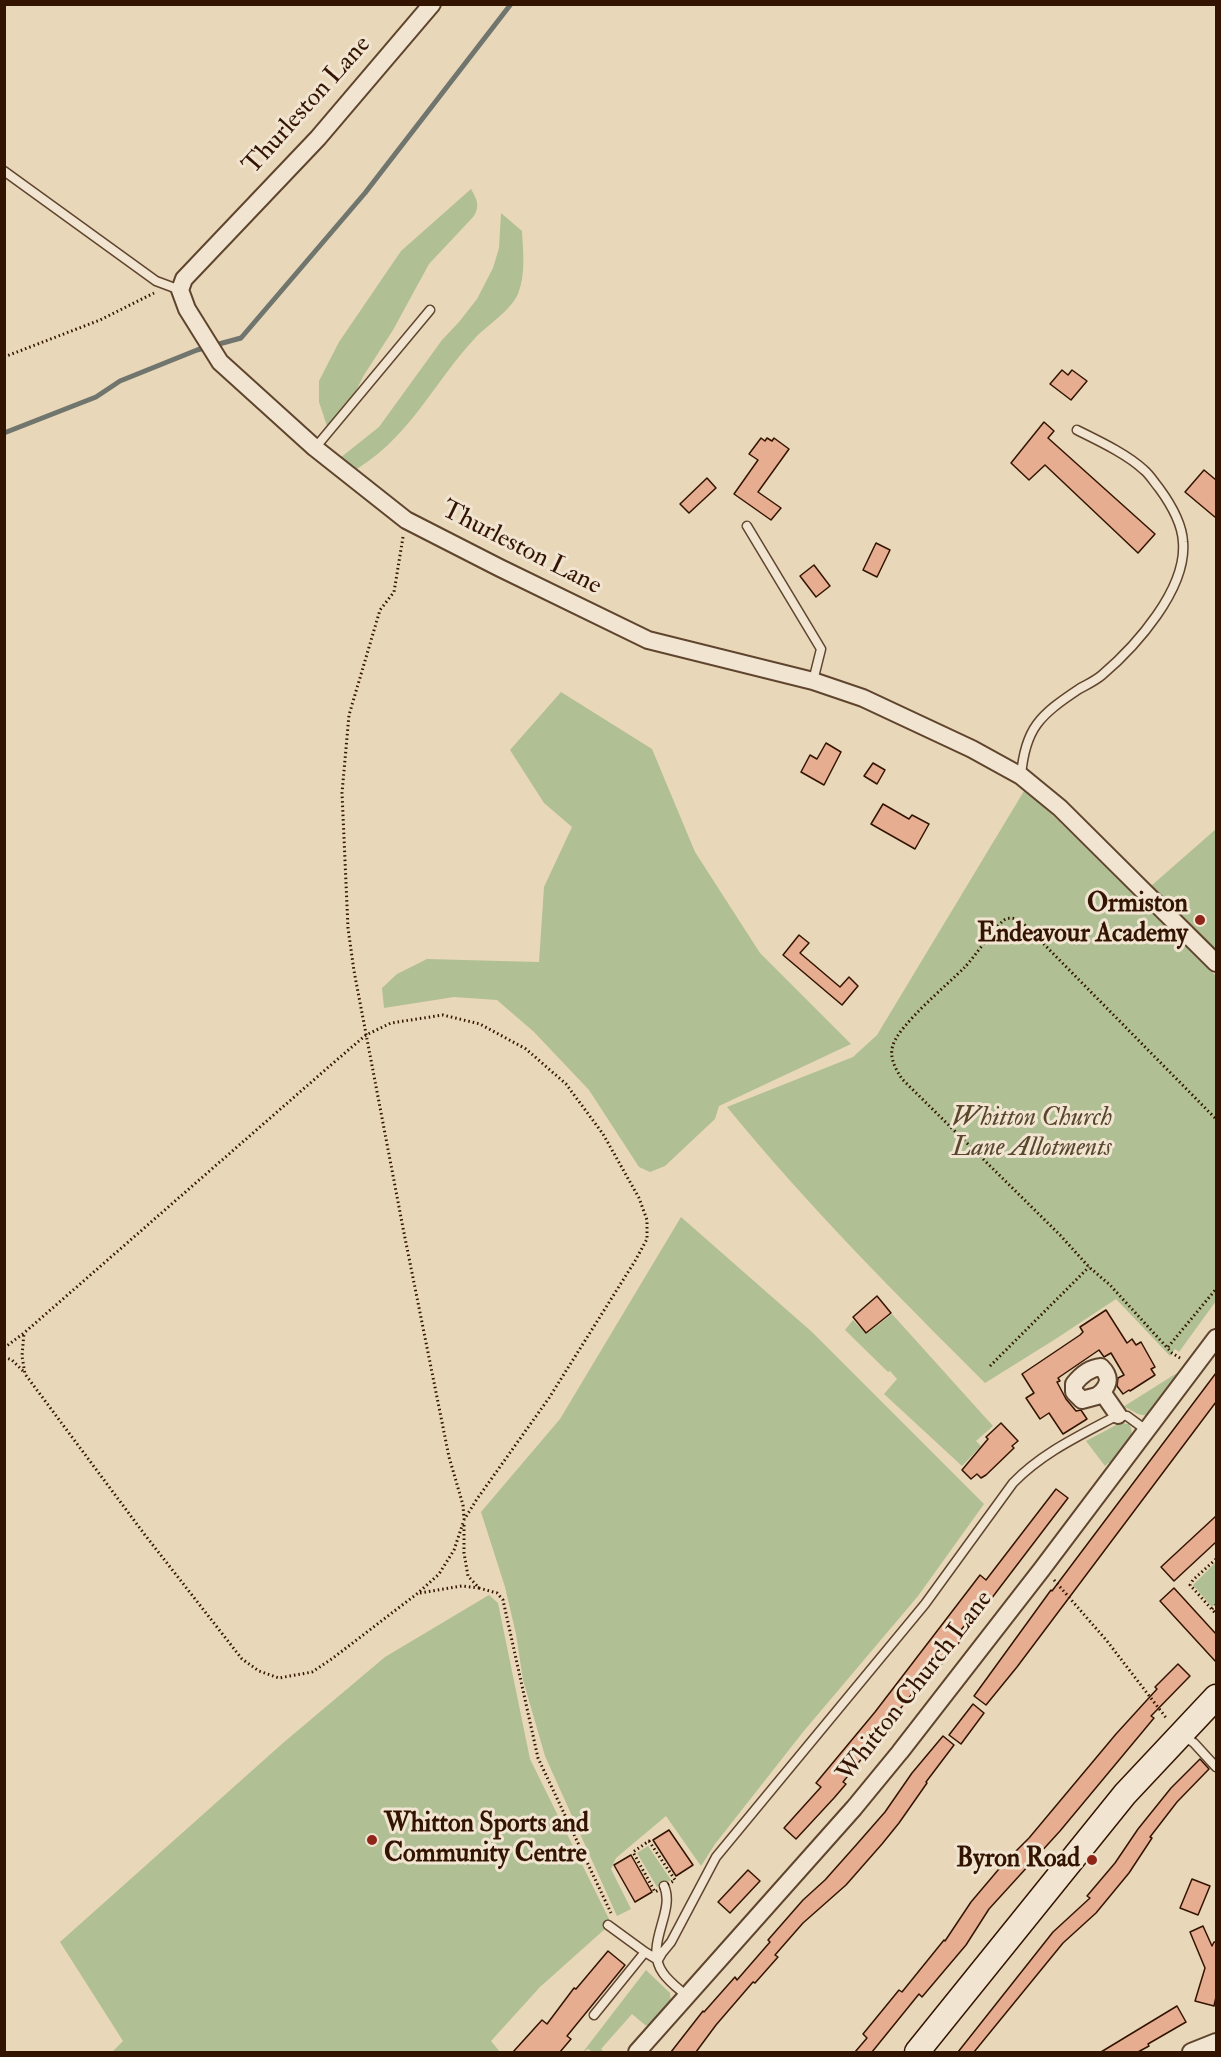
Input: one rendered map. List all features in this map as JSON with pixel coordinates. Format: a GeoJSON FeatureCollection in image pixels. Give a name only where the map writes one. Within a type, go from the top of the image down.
{"type":"FeatureCollection","features":[{"type":"Feature","properties":{"kind":"street","name":"Thurleston Lane"},"geometry":{"type":"LineString","coordinates":[[432,4],[318,138],[184,279],[180,290],[187,309],[220,362],[315,448],[406,520],[648,640],[813,681],[873,703],[972,749],[1021,776],[1060,808],[1216,963]]}},
{"type":"Feature","properties":{"kind":"street","name":"Whitton Church Lane"},"geometry":{"type":"LineString","coordinates":[[637,2052],[854,1808],[935,1708],[1216,1340]]}},
{"type":"Feature","properties":{"kind":"street"},"geometry":{"type":"LineString","coordinates":[[1102,1392],[1118,1415]]}},
{"type":"Feature","properties":{"kind":"street"},"geometry":{"type":"LineString","coordinates":[[917,2052],[1125,1794],[1216,1697]]}},
{"type":"Feature","properties":{"kind":"street"},"geometry":{"type":"LineString","coordinates":[[1191,2052],[1216,2042]]}},
{"type":"Feature","properties":{"kind":"lane"},"geometry":{"type":"LineString","coordinates":[[4,171],[156,280],[180,290]]}},
{"type":"Feature","properties":{"kind":"lane"},"geometry":{"type":"LineString","coordinates":[[315,448],[430,310]]}},
{"type":"Feature","properties":{"kind":"lane"},"geometry":{"type":"LineString","coordinates":[[1021,776],[1023,752],[1029,736],[1043,717],[1057,704],[1101,676],[1147,628],[1172,590],[1182,559],[1183,541],[1180,526],[1167,498],[1144,470],[1106,445],[1077,430]]}},
{"type":"Feature","properties":{"kind":"lane"},"geometry":{"type":"LineString","coordinates":[[747,526],[821,649],[813,681]]}},
{"type":"Feature","properties":{"kind":"lane"},"geometry":{"type":"LineString","coordinates":[[658,1960],[671,1942],[716,1857],[925,1604],[1013,1483],[1028,1467],[1049,1452],[1118,1415],[1127,1416],[1146,1430]]}},
{"type":"Feature","properties":{"kind":"lane"},"geometry":{"type":"LineString","coordinates":[[1180,1734],[1194,1743],[1216,1767]]}},
{"type":"Feature","properties":{"kind":"lane"},"geometry":{"type":"LineString","coordinates":[[664,1886],[667,1900],[657,1944],[658,1960],[663,1973],[687,1996]]}},
{"type":"Feature","properties":{"kind":"lane"},"geometry":{"type":"LineString","coordinates":[[608,1925],[658,1960]]}},
{"type":"Feature","properties":{"kind":"lane"},"geometry":{"type":"LineString","coordinates":[[594,2015],[645,1952]]}},
{"type":"Feature","properties":{"kind":"path"},"geometry":{"type":"LineString","coordinates":[[4,357],[100,320],[158,291],[180,290]]}},
{"type":"Feature","properties":{"kind":"path"},"geometry":{"type":"LineString","coordinates":[[406,520],[394,592],[380,610],[349,715],[342,793],[348,928],[366,1035],[447,1445],[463,1505],[464,1553],[468,1576],[479,1588]]}},
{"type":"Feature","properties":{"kind":"path"},"geometry":{"type":"LineString","coordinates":[[1216,1119],[1027,927],[1014,918],[1000,923],[982,948],[905,1027],[893,1045],[892,1056],[895,1068],[902,1079],[1060,1235],[1089,1267],[1110,1285],[1168,1347],[1216,1289]]}},
{"type":"Feature","properties":{"kind":"path"},"geometry":{"type":"LineString","coordinates":[[4,1348],[366,1035],[391,1023],[443,1015],[480,1024],[526,1049],[566,1084],[603,1134],[639,1198],[647,1221],[647,1239],[635,1261],[549,1398],[477,1499],[464,1520],[454,1550],[439,1574],[418,1593],[312,1672],[279,1677],[259,1671],[242,1659],[145,1535],[25,1374],[12,1360],[4,1357]]}},
{"type":"Feature","properties":{"kind":"path"},"geometry":{"type":"LineString","coordinates":[[990,1366],[1089,1267]]}},
{"type":"Feature","properties":{"kind":"path"},"geometry":{"type":"LineString","coordinates":[[24,1333],[22,1356],[25,1374]]}},
{"type":"Feature","properties":{"kind":"path"},"geometry":{"type":"LineString","coordinates":[[1216,1559],[1190,1585],[1216,1614]]}},
{"type":"Feature","properties":{"kind":"path"},"geometry":{"type":"LineString","coordinates":[[1042,1569],[1107,1641],[1180,1734]]}},
{"type":"Feature","properties":{"kind":"path"},"geometry":{"type":"LineString","coordinates":[[418,1593],[462,1586],[496,1593],[503,1600],[538,1758],[622,1936]]}},
{"type":"Feature","properties":{"kind":"path"},"geometry":{"type":"LineString","coordinates":[[1212,1610],[1216,1605]]}},
{"type":"Feature","properties":{"kind":"path"},"geometry":{"type":"LineString","coordinates":[[649,1841],[675,1880],[664,1886],[655,1892],[633,1852],[649,1841]]}},
{"type":"Feature","properties":{"kind":"green space"},"geometry":{"type":"Polygon","coordinates":[[[471,189],[477,202],[474,216],[429,264],[393,330],[364,375],[342,418],[334,425],[327,426],[319,402],[319,381],[339,342],[401,251],[471,189]]]}},
{"type":"Feature","properties":{"kind":"green space"},"geometry":{"type":"Polygon","coordinates":[[[501,213],[522,231],[523,271],[518,294],[505,312],[476,337],[460,355],[418,411],[387,446],[348,474],[340,458],[379,427],[442,340],[477,299],[493,268],[499,248],[501,213]]]}},
{"type":"Feature","properties":{"kind":"green space"},"geometry":{"type":"Polygon","coordinates":[[[561,692],[652,749],[695,852],[760,953],[851,1044],[719,1106],[715,1119],[665,1166],[650,1172],[639,1167],[589,1090],[534,1032],[497,1000],[454,997],[384,1008],[382,988],[397,974],[427,959],[539,962],[544,887],[572,827],[544,803],[510,750],[561,692]]]}},
{"type":"Feature","properties":{"kind":"green space","name":"Whitton Church Lane Allotments"},"geometry":{"type":"Polygon","coordinates":[[[1024,791],[1043,806],[1144,902],[1216,976],[1216,1301],[1179,1352],[1175,1349],[1170,1356],[1116,1299],[985,1383],[820,1214],[727,1107],[853,1057],[877,1035],[1024,791]]]}},
{"type":"Feature","properties":{"kind":"green space","name":"Ormiston Endeavour Academy"},"geometry":{"type":"Polygon","coordinates":[[[1216,829],[1216,953],[1151,886],[1216,829]]]}},
{"type":"Feature","properties":{"kind":"green space"},"geometry":{"type":"Polygon","coordinates":[[[681,1217],[812,1332],[984,1504],[918,1596],[803,1732],[715,1844],[701,1866],[666,1816],[616,1858],[611,1869],[631,1909],[617,1916],[545,1756],[523,1680],[516,1634],[505,1587],[481,1512],[560,1419],[681,1217]]]}},
{"type":"Feature","properties":{"kind":"green space"},"geometry":{"type":"Polygon","coordinates":[[[892,1314],[993,1426],[976,1441],[981,1446],[962,1466],[884,1394],[897,1379],[845,1330],[853,1320],[866,1334],[892,1314]]]}},
{"type":"Feature","properties":{"kind":"green space"},"geometry":{"type":"Polygon","coordinates":[[[1177,1373],[1181,1375],[1149,1415],[1141,1415],[1123,1407],[1177,1373]]]}},
{"type":"Feature","properties":{"kind":"green space"},"geometry":{"type":"Polygon","coordinates":[[[1120,1423],[1129,1424],[1131,1439],[1115,1462],[1105,1466],[1086,1441],[1120,1423]]]}},
{"type":"Feature","properties":{"kind":"green space"},"geometry":{"type":"Polygon","coordinates":[[[1216,1562],[1216,1603],[1212,1607],[1193,1585],[1216,1562]]]}},
{"type":"Feature","properties":{"kind":"green space","name":"Whitton Sports and Community Centre"},"geometry":{"type":"Polygon","coordinates":[[[489,1595],[498,1603],[530,1759],[610,1921],[606,1928],[540,1987],[491,2041],[500,2052],[112,2052],[123,2041],[60,1942],[283,1743],[385,1657],[489,1595]]]}},
{"type":"Feature","properties":{"kind":"green space"},"geometry":{"type":"Polygon","coordinates":[[[648,1846],[671,1880],[657,1887],[637,1853],[648,1846]]]}},
{"type":"Feature","properties":{"kind":"green space"},"geometry":{"type":"Polygon","coordinates":[[[646,1970],[670,1993],[671,2003],[651,2026],[645,2025],[632,2014],[601,2049],[604,2052],[593,2052],[588,2049],[583,2052],[646,1970]]]}},
{"type":"Feature","properties":{"kind":"building"},"geometry":{"type":"Polygon","coordinates":[[[1062,370],[1068,375],[1072,370],[1087,381],[1071,400],[1050,384],[1062,370]]]}},
{"type":"Feature","properties":{"kind":"building"},"geometry":{"type":"Polygon","coordinates":[[[1044,422],[1054,431],[1048,438],[1155,534],[1138,553],[1045,465],[1029,480],[1011,463],[1044,422]]]}},
{"type":"Feature","properties":{"kind":"building"},"geometry":{"type":"Polygon","coordinates":[[[761,438],[765,441],[767,438],[772,441],[774,438],[789,449],[758,492],[781,508],[771,520],[734,494],[758,460],[749,454],[761,438]]]}},
{"type":"Feature","properties":{"kind":"building"},"geometry":{"type":"Polygon","coordinates":[[[1204,470],[1216,480],[1216,518],[1185,492],[1204,470]]]}},
{"type":"Feature","properties":{"kind":"building"},"geometry":{"type":"Polygon","coordinates":[[[707,478],[716,488],[689,513],[680,504],[707,478]]]}},
{"type":"Feature","properties":{"kind":"building"},"geometry":{"type":"Polygon","coordinates":[[[876,543],[890,550],[877,577],[863,570],[876,543]]]}},
{"type":"Feature","properties":{"kind":"building"},"geometry":{"type":"Polygon","coordinates":[[[814,565],[830,586],[816,597],[800,576],[814,565]]]}},
{"type":"Feature","properties":{"kind":"building"},"geometry":{"type":"Polygon","coordinates":[[[826,743],[841,752],[824,785],[801,772],[810,755],[817,759],[826,743]]]}},
{"type":"Feature","properties":{"kind":"building"},"geometry":{"type":"Polygon","coordinates":[[[873,763],[885,770],[877,784],[864,776],[873,763]]]}},
{"type":"Feature","properties":{"kind":"building"},"geometry":{"type":"Polygon","coordinates":[[[883,804],[909,819],[912,815],[929,824],[915,849],[871,824],[883,804]]]}},
{"type":"Feature","properties":{"kind":"building"},"geometry":{"type":"Polygon","coordinates":[[[799,935],[809,943],[800,953],[840,987],[849,977],[858,986],[842,1005],[783,955],[799,935]]]}},
{"type":"Feature","properties":{"kind":"building"},"geometry":{"type":"Polygon","coordinates":[[[877,1296],[891,1313],[866,1333],[853,1317],[877,1296]]]}},
{"type":"Feature","properties":{"kind":"building"},"geometry":{"type":"Polygon","coordinates":[[[1106,1310],[1127,1343],[1132,1339],[1136,1345],[1141,1342],[1155,1367],[1151,1369],[1155,1375],[1123,1394],[1117,1386],[1118,1378],[1124,1375],[1111,1353],[1104,1357],[1099,1350],[1058,1378],[1060,1381],[1057,1382],[1066,1399],[1076,1411],[1081,1410],[1087,1419],[1063,1434],[1049,1413],[1040,1419],[1026,1398],[1034,1393],[1022,1374],[1080,1335],[1083,1332],[1080,1327],[1106,1310]]]}},
{"type":"Feature","properties":{"kind":"building"},"geometry":{"type":"Polygon","coordinates":[[[1216,1373],[1216,1402],[986,1705],[974,1696],[1051,1590],[1216,1373]]]}},
{"type":"Feature","properties":{"kind":"building"},"geometry":{"type":"Polygon","coordinates":[[[1001,1423],[1018,1441],[1012,1446],[1014,1448],[986,1475],[981,1478],[977,1474],[971,1479],[962,1470],[988,1439],[986,1437],[1001,1423]]]}},
{"type":"Feature","properties":{"kind":"building"},"geometry":{"type":"Polygon","coordinates":[[[1056,1489],[1068,1498],[988,1603],[984,1601],[957,1635],[962,1639],[931,1677],[928,1674],[900,1709],[904,1712],[889,1732],[874,1749],[871,1747],[843,1782],[846,1784],[796,1839],[784,1828],[821,1787],[816,1783],[875,1712],[980,1575],[986,1580],[1056,1489]]]}},
{"type":"Feature","properties":{"kind":"building"},"geometry":{"type":"Polygon","coordinates":[[[1216,1516],[1216,1542],[1174,1581],[1161,1567],[1216,1516]]]}},
{"type":"Feature","properties":{"kind":"building"},"geometry":{"type":"Polygon","coordinates":[[[1174,1588],[1216,1634],[1216,1662],[1160,1601],[1174,1588]]]}},
{"type":"Feature","properties":{"kind":"building"},"geometry":{"type":"Polygon","coordinates":[[[1178,1664],[1190,1676],[1151,1716],[1154,1718],[1060,1831],[989,1909],[966,1945],[922,1997],[919,1994],[872,2052],[855,2052],[867,2038],[863,2034],[899,1990],[902,1992],[945,1941],[971,1902],[1157,1689],[1155,1687],[1178,1664]]]}},
{"type":"Feature","properties":{"kind":"building"},"geometry":{"type":"Polygon","coordinates":[[[973,1704],[984,1713],[961,1744],[949,1735],[973,1704]]]}},
{"type":"Feature","properties":{"kind":"building"},"geometry":{"type":"Polygon","coordinates":[[[943,1736],[954,1745],[882,1844],[846,1885],[803,1923],[775,1955],[778,1957],[755,1983],[753,1982],[696,2052],[671,2052],[703,2011],[735,1977],[737,1980],[803,1900],[825,1880],[885,1812],[912,1773],[943,1736]]]}},
{"type":"Feature","properties":{"kind":"building"},"geometry":{"type":"Polygon","coordinates":[[[1200,1759],[1209,1769],[1177,1802],[1150,1837],[1152,1838],[1129,1873],[1096,1913],[1063,1943],[974,2052],[958,2052],[1053,1932],[1090,1898],[1087,1896],[1115,1863],[1138,1829],[1171,1788],[1200,1759]]]}},
{"type":"Feature","properties":{"kind":"building"},"geometry":{"type":"Polygon","coordinates":[[[669,1830],[693,1865],[676,1876],[653,1840],[669,1830]]]}},
{"type":"Feature","properties":{"kind":"building"},"geometry":{"type":"Polygon","coordinates":[[[631,1855],[652,1892],[635,1902],[614,1865],[631,1855]]]}},
{"type":"Feature","properties":{"kind":"building"},"geometry":{"type":"Polygon","coordinates":[[[748,1870],[760,1881],[730,1913],[718,1902],[748,1870]]]}},
{"type":"Feature","properties":{"kind":"building"},"geometry":{"type":"Polygon","coordinates":[[[1192,1879],[1210,1886],[1198,1915],[1180,1908],[1192,1879]]]}},
{"type":"Feature","properties":{"kind":"building"},"geometry":{"type":"Polygon","coordinates":[[[1203,1926],[1212,1946],[1216,1942],[1214,2006],[1195,2001],[1205,1968],[1190,1932],[1203,1926]]]}},
{"type":"Feature","properties":{"kind":"building"},"geometry":{"type":"Polygon","coordinates":[[[608,1951],[625,1965],[567,2036],[571,2039],[560,2052],[513,2052],[542,2020],[547,2024],[574,1988],[576,1989],[608,1951]]]}},
{"type":"Feature","properties":{"kind":"building"},"geometry":{"type":"Polygon","coordinates":[[[1177,2006],[1186,2022],[1148,2044],[1149,2046],[1138,2052],[1101,2052],[1177,2006]]]}},
{"type":"Feature","properties":{"kind":"waterway"},"geometry":{"type":"LineString","coordinates":[[4,433],[96,397],[120,381],[197,350],[241,338],[365,193],[511,4]]}},
{"type":"Feature","properties":{"kind":"place","name":"Ormiston Endeavour Academy"},"geometry":{"type":"Point","coordinates":[1200,920]}},
{"type":"Feature","properties":{"kind":"place","name":"Whitton Sports and Community Centre"},"geometry":{"type":"Point","coordinates":[372,1840]}},
{"type":"Feature","properties":{"kind":"place","name":"Byron Road"},"geometry":{"type":"Point","coordinates":[1092,1860]}}]}
